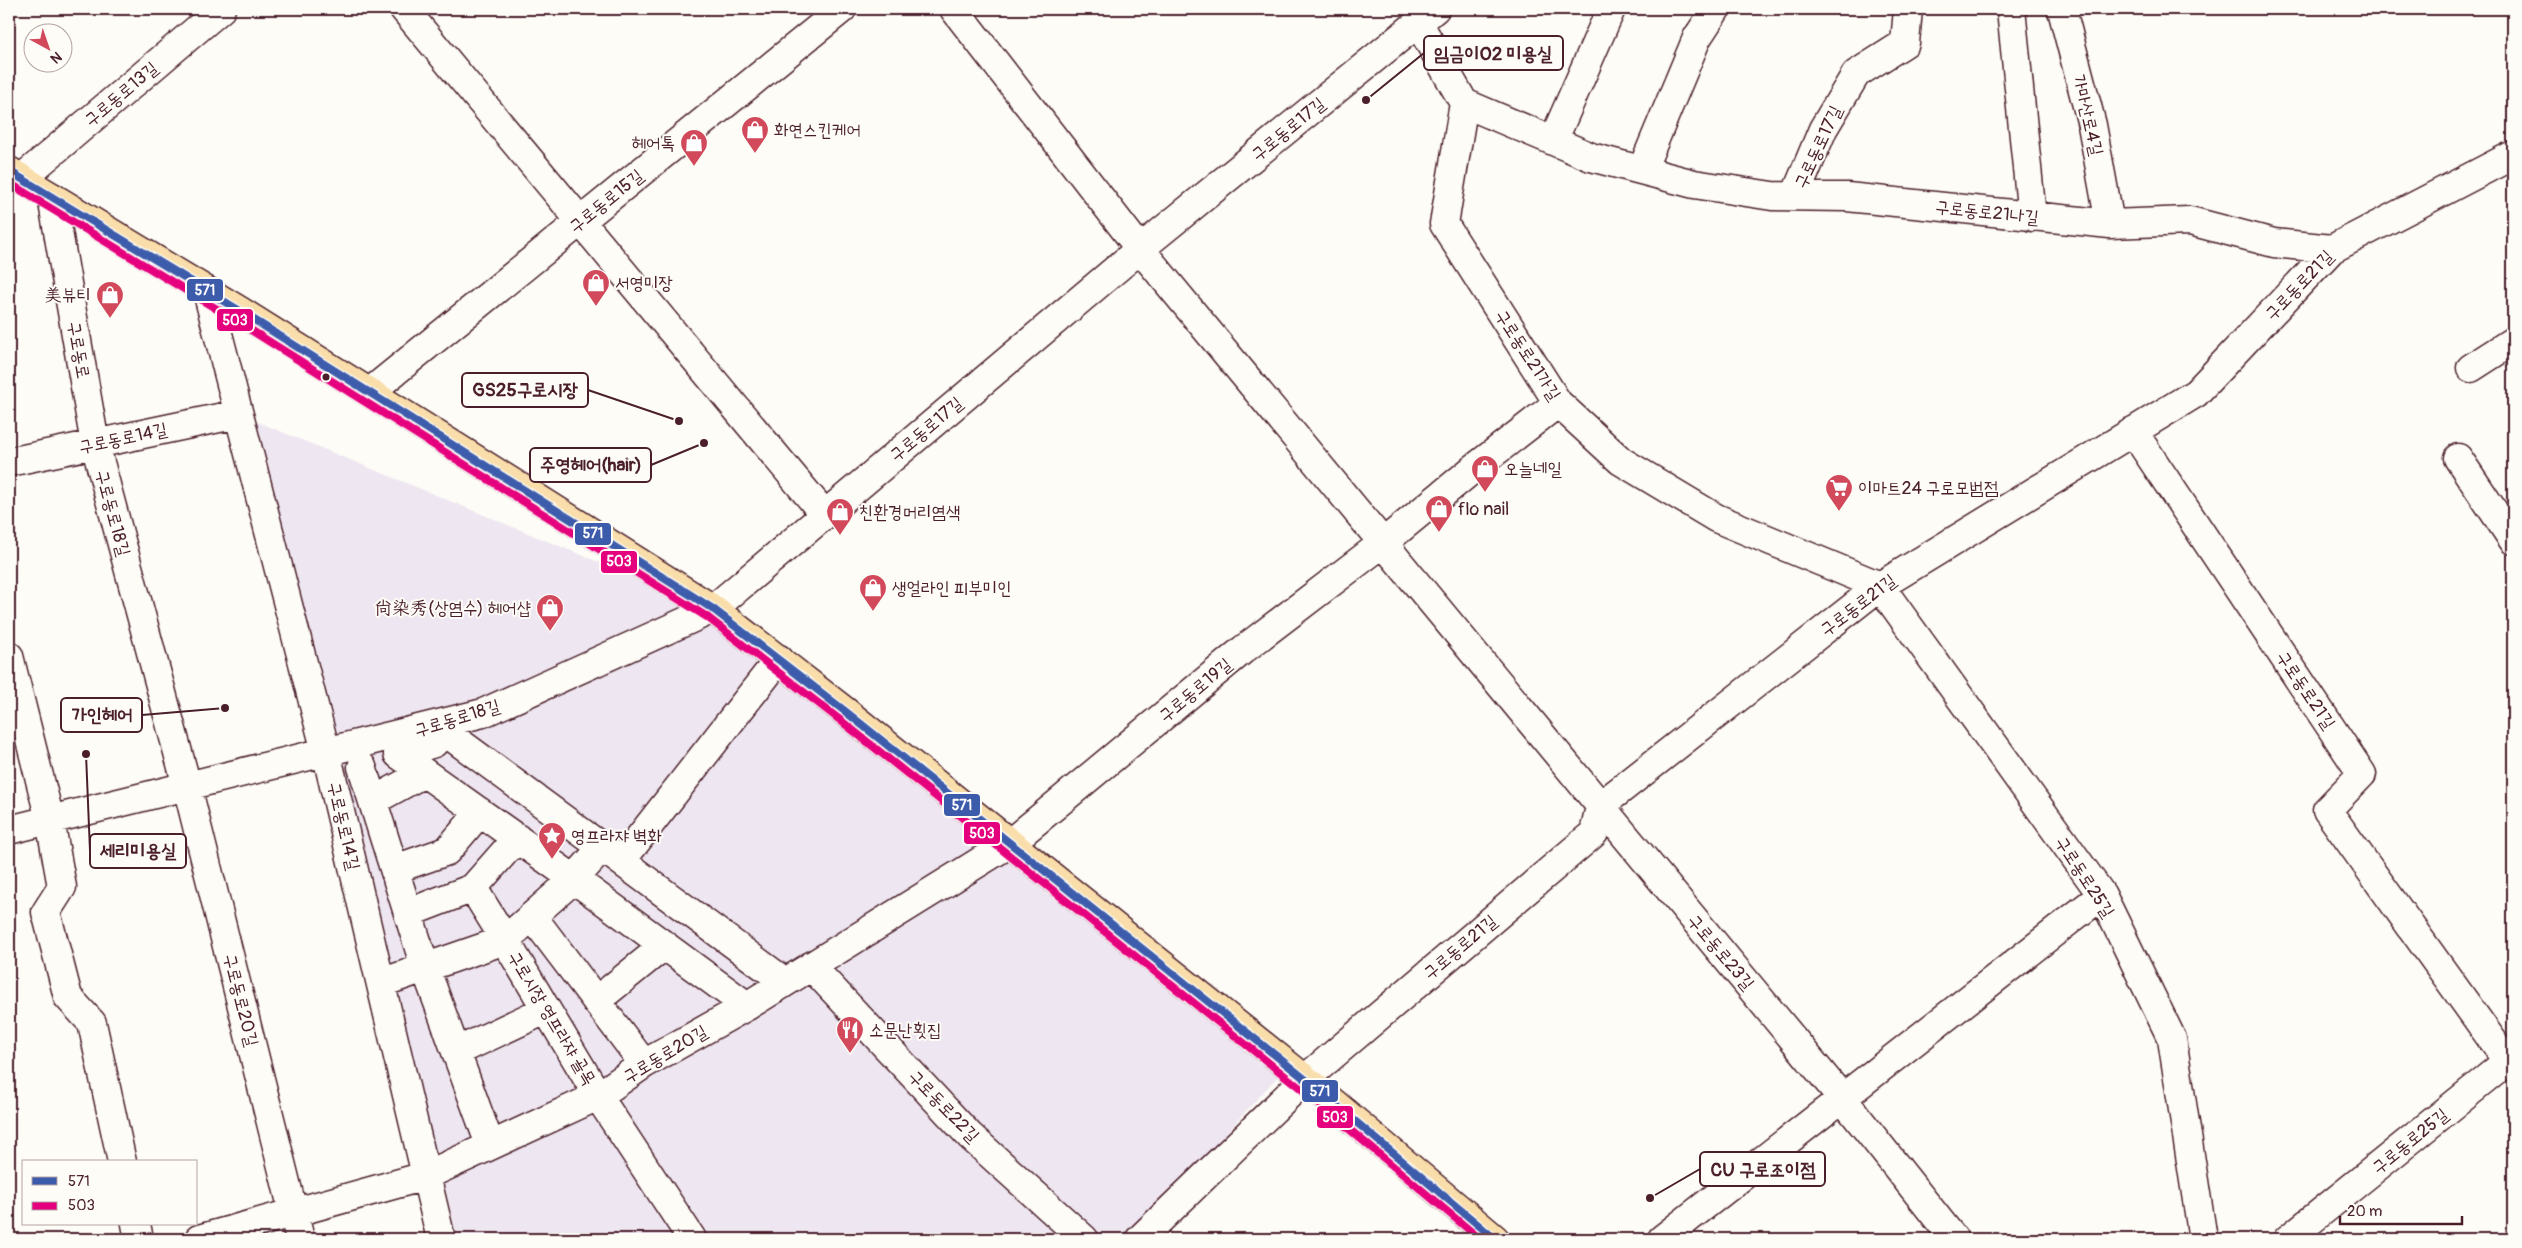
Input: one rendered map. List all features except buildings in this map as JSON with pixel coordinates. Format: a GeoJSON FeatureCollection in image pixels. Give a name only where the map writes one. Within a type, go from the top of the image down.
{"type":"FeatureCollection","features":[{"type":"Feature","properties":{"kind":"main road"},"geometry":{"type":"LineString","coordinates":[[15,175],[370,392],[713,609],[779,658],[1305,1079],[1495,1239]]}},
{"type":"Feature","properties":{"kind":"street","name":"구로동로13길"},"geometry":{"type":"LineString","coordinates":[[15,175],[221,9]]}},
{"type":"Feature","properties":{"kind":"street"},"geometry":{"type":"LineString","coordinates":[[404,9],[825,515]]}},
{"type":"Feature","properties":{"kind":"street","name":"구로동로15길"},"geometry":{"type":"LineString","coordinates":[[370,392],[842,9]]}},
{"type":"Feature","properties":{"kind":"street"},"geometry":{"type":"LineString","coordinates":[[954,9],[1140,249],[1600,806]]}},
{"type":"Feature","properties":{"kind":"street"},"geometry":{"type":"LineString","coordinates":[[1553,141],[1611,9]]}},
{"type":"Feature","properties":{"kind":"street"},"geometry":{"type":"LineString","coordinates":[[1642,170],[1697,38],[1716,9]]}},
{"type":"Feature","properties":{"kind":"street","name":"구로동로17길"},"geometry":{"type":"LineString","coordinates":[[1795,196],[1823,129],[1856,74],[1905,43],[1908,9]]}},
{"type":"Feature","properties":{"kind":"street"},"geometry":{"type":"LineString","coordinates":[[2011,9],[2032,217]]}},
{"type":"Feature","properties":{"kind":"street","name":"가마산로4길"},"geometry":{"type":"LineString","coordinates":[[2065,9],[2062,10],[2092,125],[2110,224]]}},
{"type":"Feature","properties":{"kind":"street"},"geometry":{"type":"LineString","coordinates":[[1427,16],[1464,103]]}},
{"type":"Feature","properties":{"kind":"street","name":"구로동로17길"},"geometry":{"type":"LineString","coordinates":[[713,609],[1140,249],[1427,16]]}},
{"type":"Feature","properties":{"kind":"street","name":"구로동로21나길"},"geometry":{"type":"LineString","coordinates":[[1464,103],[1590,157],[1694,184],[1772,196],[1848,197],[2110,224],[2190,221],[2274,243],[2332,249]]}},
{"type":"Feature","properties":{"kind":"street","name":"구로동로21가길"},"geometry":{"type":"LineString","coordinates":[[1464,103],[1444,224],[1558,403],[1621,461],[1716,518],[1880,586]]}},
{"type":"Feature","properties":{"kind":"street","name":"구로동로21길"},"geometry":{"type":"LineString","coordinates":[[1305,1079],[1594,833],[1600,806],[1880,586],[2196,393],[2332,249],[2513,155]]}},
{"type":"Feature","properties":{"kind":"street","name":"구로동로"},"geometry":{"type":"LineString","coordinates":[[52,197],[95,444]]}},
{"type":"Feature","properties":{"kind":"street","name":"구로동로14길"},"geometry":{"type":"LineString","coordinates":[[207,291],[329,764],[440,1239]]}},
{"type":"Feature","properties":{"kind":"street"},"geometry":{"type":"LineString","coordinates":[[2471,368],[2513,341]]}},
{"type":"Feature","properties":{"kind":"street","name":"구로동로19길"},"geometry":{"type":"LineString","coordinates":[[1010,843],[1244,649],[1383,543],[1473,469],[1558,403]]}},
{"type":"Feature","properties":{"kind":"street","name":"구로동로14길"},"geometry":{"type":"LineString","coordinates":[[9,462],[238,414]]}},
{"type":"Feature","properties":{"kind":"street","name":"구로동로21길"},"geometry":{"type":"LineString","coordinates":[[2133,431],[2362,774]]}},
{"type":"Feature","properties":{"kind":"street","name":"구로동로18길"},"geometry":{"type":"LineString","coordinates":[[95,444],[187,786]]}},
{"type":"Feature","properties":{"kind":"street"},"geometry":{"type":"LineString","coordinates":[[2458,458],[2513,540]]}},
{"type":"Feature","properties":{"kind":"street","name":"구로동로25길"},"geometry":{"type":"LineString","coordinates":[[1880,586],[2102,895],[2172,1039],[2202,1239]]}},
{"type":"Feature","properties":{"kind":"street","name":"구로동로18길"},"geometry":{"type":"LineString","coordinates":[[9,830],[187,786],[329,764],[445,732],[713,609]]}},
{"type":"Feature","properties":{"kind":"street"},"geometry":{"type":"LineString","coordinates":[[9,656],[50,820],[62,887],[46,912],[68,997],[92,1023],[122,1160]]}},
{"type":"Feature","properties":{"kind":"street","name":"구로시장 영프라쟈 골목"},"geometry":{"type":"LineString","coordinates":[[381,983],[505,940],[574,878],[612,854],[779,658]]}},
{"type":"Feature","properties":{"kind":"street"},"geometry":{"type":"LineString","coordinates":[[329,764],[362,767],[398,754],[445,732],[785,982]]}},
{"type":"Feature","properties":{"kind":"street"},"geometry":{"type":"LineString","coordinates":[[398,754],[574,878],[747,1006]]}},
{"type":"Feature","properties":{"kind":"street"},"geometry":{"type":"LineString","coordinates":[[362,767],[425,967],[490,1145]]}},
{"type":"Feature","properties":{"kind":"street"},"geometry":{"type":"LineString","coordinates":[[373,801],[424,773]]}},
{"type":"Feature","properties":{"kind":"street","name":"구로동로25길"},"geometry":{"type":"LineString","coordinates":[[2288,1239],[2510,1060],[2327,810],[2362,774]]}},
{"type":"Feature","properties":{"kind":"street","name":"구로동로20길"},"geometry":{"type":"LineString","coordinates":[[187,786],[297,1227]]}},
{"type":"Feature","properties":{"kind":"street","name":"구로동로23길"},"geometry":{"type":"LineString","coordinates":[[1600,806],[1842,1098]]}},
{"type":"Feature","properties":{"kind":"street"},"geometry":{"type":"LineString","coordinates":[[394,869],[447,852],[480,812]]}},
{"type":"Feature","properties":{"kind":"street"},"geometry":{"type":"LineString","coordinates":[[408,913],[473,888],[517,838]]}},
{"type":"Feature","properties":{"kind":"street","name":"구로동로20길"},"geometry":{"type":"LineString","coordinates":[[199,1239],[297,1227],[425,1176],[598,1096],[644,1064],[747,1006],[1010,843]]}},
{"type":"Feature","properties":{"kind":"street"},"geometry":{"type":"LineString","coordinates":[[473,888],[505,940]]}},
{"type":"Feature","properties":{"kind":"street"},"geometry":{"type":"LineString","coordinates":[[1662,1239],[2102,895]]}},
{"type":"Feature","properties":{"kind":"street"},"geometry":{"type":"LineString","coordinates":[[532,916],[644,1064]]}},
{"type":"Feature","properties":{"kind":"street","name":"구로시장 영프라쟈 골목"},"geometry":{"type":"LineString","coordinates":[[505,940],[598,1096]]}},
{"type":"Feature","properties":{"kind":"street"},"geometry":{"type":"LineString","coordinates":[[596,1001],[665,945]]}},
{"type":"Feature","properties":{"kind":"street","name":"구로동로22길"},"geometry":{"type":"LineString","coordinates":[[811,966],[970,1136],[1084,1239]]}},
{"type":"Feature","properties":{"kind":"street"},"geometry":{"type":"LineString","coordinates":[[456,1052],[546,1010]]}},
{"type":"Feature","properties":{"kind":"street"},"geometry":{"type":"LineString","coordinates":[[1140,1239],[1305,1079]]}},
{"type":"Feature","properties":{"kind":"street"},"geometry":{"type":"LineString","coordinates":[[598,1096],[692,1239]]}},
{"type":"Feature","properties":{"kind":"street"},"geometry":{"type":"LineString","coordinates":[[1842,1098],[1954,1239]]}},
{"type":"Feature","properties":{"kind":"street"},"geometry":{"type":"LineString","coordinates":[[136,1226],[139,1239]]}},
{"type":"Feature","properties":{"kind":"shaded area"},"geometry":{"type":"Polygon","coordinates":[[[238,414],[713,609],[1281,1073],[1129,1239],[440,1239],[238,414]]]}},
{"type":"Feature","properties":{"kind":"transit line","name":"571"},"geometry":{"type":"LineString","coordinates":[[9,171],[240,311],[713,609],[846,712],[1305,1079],[1495,1239]]}},
{"type":"Feature","properties":{"kind":"transit line","name":"503"},"geometry":{"type":"LineString","coordinates":[[9,183],[235,320],[707,617],[840,720],[1299,1087],[1480,1239]]}},
{"type":"Feature","properties":{"kind":"place","name":"임금이O2 미용실"},"geometry":{"type":"Point","coordinates":[1366,100]}},
{"type":"Feature","properties":{"kind":"place","name":"화연스킨케어"},"geometry":{"type":"Point","coordinates":[755,154]}},
{"type":"Feature","properties":{"kind":"place","name":"헤어톡"},"geometry":{"type":"Point","coordinates":[694,167]}},
{"type":"Feature","properties":{"kind":"place","name":"서영미장"},"geometry":{"type":"Point","coordinates":[596,307]}},
{"type":"Feature","properties":{"kind":"place","name":"美뷰티"},"geometry":{"type":"Point","coordinates":[110,319]}},
{"type":"Feature","properties":{"kind":"place","name":"GS25구로시장"},"geometry":{"type":"Point","coordinates":[679,421]}},
{"type":"Feature","properties":{"kind":"place","name":"주영헤어(hair)"},"geometry":{"type":"Point","coordinates":[704,443]}},
{"type":"Feature","properties":{"kind":"place","name":"오늘네일"},"geometry":{"type":"Point","coordinates":[1485,493]}},
{"type":"Feature","properties":{"kind":"place","name":"이마트24 구로모범점"},"geometry":{"type":"Point","coordinates":[1839,512]}},
{"type":"Feature","properties":{"kind":"place","name":"flo nail"},"geometry":{"type":"Point","coordinates":[1439,533]}},
{"type":"Feature","properties":{"kind":"place","name":"친환경머리염색"},"geometry":{"type":"Point","coordinates":[840,536]}},
{"type":"Feature","properties":{"kind":"place","name":"생얼라인 피부미인"},"geometry":{"type":"Point","coordinates":[873,612]}},
{"type":"Feature","properties":{"kind":"place","name":"尙染秀(상염수) 헤어샵"},"geometry":{"type":"Point","coordinates":[550,632]}},
{"type":"Feature","properties":{"kind":"place","name":"가인헤어"},"geometry":{"type":"Point","coordinates":[225,708]}},
{"type":"Feature","properties":{"kind":"place","name":"세리미용실"},"geometry":{"type":"Point","coordinates":[86,754]}},
{"type":"Feature","properties":{"kind":"place","name":"영프라쟈 벽화"},"geometry":{"type":"Point","coordinates":[552,860]}},
{"type":"Feature","properties":{"kind":"place","name":"소문난횟집"},"geometry":{"type":"Point","coordinates":[850,1054]}},
{"type":"Feature","properties":{"kind":"place","name":"CU 구로조이점"},"geometry":{"type":"Point","coordinates":[1650,1198]}}]}
